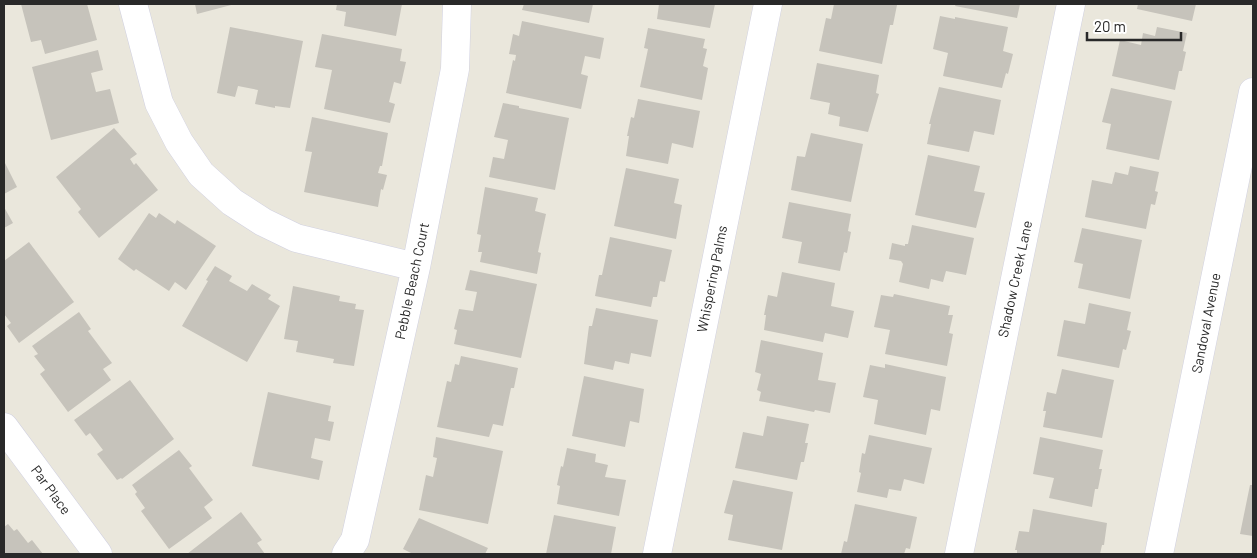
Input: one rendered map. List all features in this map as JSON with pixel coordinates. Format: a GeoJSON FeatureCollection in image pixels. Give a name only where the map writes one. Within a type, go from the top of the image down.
{"type":"FeatureCollection","features":[{"type":"Feature","properties":{"kind":"street"},"geometry":{"type":"LineString","coordinates":[[133,4],[159,103],[179,142],[201,174],[232,202],[263,222],[296,238],[416,267]]}},
{"type":"Feature","properties":{"kind":"street","name":"Pebble Beach Court"},"geometry":{"type":"LineString","coordinates":[[346,554],[355,540],[416,267],[455,69],[456,4]]}},
{"type":"Feature","properties":{"kind":"street","name":"Whispering Palms"},"geometry":{"type":"LineString","coordinates":[[656,554],[768,4]]}},
{"type":"Feature","properties":{"kind":"street","name":"Shadow Creek Lane"},"geometry":{"type":"LineString","coordinates":[[959,554],[1072,4]]}},
{"type":"Feature","properties":{"kind":"street","name":"Sandoval Avenue"},"geometry":{"type":"LineString","coordinates":[[1159,554],[1253,92]]}},
{"type":"Feature","properties":{"kind":"street","name":"Par Place"},"geometry":{"type":"LineString","coordinates":[[4,427],[98,554]]}},
{"type":"Feature","properties":{"kind":"building"},"geometry":{"type":"Polygon","coordinates":[[[21,4],[87,4],[97,40],[45,54],[41,40],[31,42],[21,4]]]}},
{"type":"Feature","properties":{"kind":"building"},"geometry":{"type":"Polygon","coordinates":[[[195,4],[235,4],[197,14],[195,4]]]}},
{"type":"Feature","properties":{"kind":"building"},"geometry":{"type":"Polygon","coordinates":[[[337,4],[402,4],[396,36],[344,26],[346,12],[336,10],[337,4]]]}},
{"type":"Feature","properties":{"kind":"building"},"geometry":{"type":"Polygon","coordinates":[[[524,4],[593,4],[589,23],[522,10],[524,4]]]}},
{"type":"Feature","properties":{"kind":"building"},"geometry":{"type":"Polygon","coordinates":[[[659,4],[715,4],[710,28],[657,19],[659,4]]]}},
{"type":"Feature","properties":{"kind":"building"},"geometry":{"type":"Polygon","coordinates":[[[834,4],[897,5],[893,25],[890,25],[882,64],[819,51],[826,18],[831,19],[834,4]]]}},
{"type":"Feature","properties":{"kind":"building"},"geometry":{"type":"Polygon","coordinates":[[[956,4],[1020,4],[1017,18],[955,6],[956,4]]]}},
{"type":"Feature","properties":{"kind":"building"},"geometry":{"type":"Polygon","coordinates":[[[1138,4],[1196,4],[1192,21],[1137,9],[1138,4]]]}},
{"type":"Feature","properties":{"kind":"building"},"geometry":{"type":"Polygon","coordinates":[[[940,16],[1008,27],[1003,51],[1013,54],[1002,88],[943,76],[948,53],[933,49],[940,16]]]}},
{"type":"Feature","properties":{"kind":"building"},"geometry":{"type":"Polygon","coordinates":[[[522,21],[604,38],[600,59],[585,56],[581,74],[588,76],[581,109],[506,93],[513,60],[515,61],[516,55],[509,54],[513,34],[519,36],[522,21]]]}},
{"type":"Feature","properties":{"kind":"building"},"geometry":{"type":"Polygon","coordinates":[[[230,27],[303,41],[290,108],[275,106],[275,108],[255,104],[258,90],[238,86],[235,97],[217,93],[230,27]]]}},
{"type":"Feature","properties":{"kind":"building"},"geometry":{"type":"Polygon","coordinates":[[[1157,27],[1187,33],[1183,51],[1186,52],[1182,71],[1179,71],[1175,90],[1112,76],[1120,40],[1141,45],[1143,33],[1155,36],[1157,27]]]}},
{"type":"Feature","properties":{"kind":"building"},"geometry":{"type":"Polygon","coordinates":[[[648,28],[705,39],[703,48],[707,49],[703,66],[708,68],[702,100],[640,87],[648,49],[644,48],[648,28]]]}},
{"type":"Feature","properties":{"kind":"building"},"geometry":{"type":"Polygon","coordinates":[[[322,34],[402,49],[400,61],[406,62],[401,84],[394,82],[389,102],[395,104],[390,123],[324,109],[332,70],[315,67],[322,34]]]}},
{"type":"Feature","properties":{"kind":"building"},"geometry":{"type":"Polygon","coordinates":[[[98,50],[103,70],[91,73],[96,92],[110,89],[119,123],[51,140],[32,67],[98,50]]]}},
{"type":"Feature","properties":{"kind":"building"},"geometry":{"type":"Polygon","coordinates":[[[817,63],[879,75],[876,93],[879,94],[868,132],[839,126],[840,117],[828,114],[830,103],[810,99],[817,63]]]}},
{"type":"Feature","properties":{"kind":"building"},"geometry":{"type":"Polygon","coordinates":[[[939,87],[1001,100],[994,135],[974,131],[969,152],[927,144],[931,124],[929,124],[939,87]]]}},
{"type":"Feature","properties":{"kind":"building"},"geometry":{"type":"Polygon","coordinates":[[[1111,88],[1172,101],[1159,160],[1106,149],[1111,124],[1102,122],[1111,88]]]}},
{"type":"Feature","properties":{"kind":"building"},"geometry":{"type":"Polygon","coordinates":[[[638,99],[700,111],[693,148],[672,143],[668,164],[626,156],[629,136],[627,136],[631,117],[634,118],[638,99]]]}},
{"type":"Feature","properties":{"kind":"building"},"geometry":{"type":"Polygon","coordinates":[[[503,103],[569,118],[555,190],[489,177],[493,157],[504,159],[508,140],[494,137],[503,103]]]}},
{"type":"Feature","properties":{"kind":"building"},"geometry":{"type":"Polygon","coordinates":[[[312,117],[388,133],[382,166],[380,166],[378,173],[387,175],[383,190],[381,189],[378,207],[304,192],[312,152],[305,151],[312,117]]]}},
{"type":"Feature","properties":{"kind":"building"},"geometry":{"type":"Polygon","coordinates":[[[114,128],[137,154],[130,159],[134,165],[136,163],[158,190],[99,238],[78,212],[81,209],[56,177],[114,128]]]}},
{"type":"Feature","properties":{"kind":"building"},"geometry":{"type":"Polygon","coordinates":[[[811,133],[863,144],[851,202],[791,190],[797,156],[805,157],[811,133]]]}},
{"type":"Feature","properties":{"kind":"building"},"geometry":{"type":"Polygon","coordinates":[[[928,155],[980,166],[974,191],[985,193],[976,228],[915,215],[928,155]]]}},
{"type":"Feature","properties":{"kind":"building"},"geometry":{"type":"Polygon","coordinates":[[[4,161],[17,187],[4,194],[4,161]]]}},
{"type":"Feature","properties":{"kind":"building"},"geometry":{"type":"Polygon","coordinates":[[[1130,166],[1159,172],[1155,191],[1158,192],[1155,205],[1151,204],[1146,229],[1085,217],[1092,180],[1112,184],[1115,172],[1128,175],[1130,166]]]}},
{"type":"Feature","properties":{"kind":"building"},"geometry":{"type":"Polygon","coordinates":[[[626,168],[679,179],[674,203],[682,205],[676,239],[614,226],[626,168]]]}},
{"type":"Feature","properties":{"kind":"building"},"geometry":{"type":"Polygon","coordinates":[[[485,187],[538,198],[535,211],[546,214],[538,252],[541,253],[537,274],[480,262],[482,252],[478,252],[481,235],[477,234],[485,187]]]}},
{"type":"Feature","properties":{"kind":"building"},"geometry":{"type":"Polygon","coordinates":[[[789,202],[851,214],[848,231],[851,232],[847,253],[844,252],[840,271],[798,263],[802,242],[782,238],[789,202]]]}},
{"type":"Feature","properties":{"kind":"building"},"geometry":{"type":"Polygon","coordinates":[[[4,207],[13,223],[4,228],[4,207]]]}},
{"type":"Feature","properties":{"kind":"building"},"geometry":{"type":"Polygon","coordinates":[[[149,213],[156,218],[159,213],[175,224],[177,220],[216,246],[186,290],[175,282],[169,291],[136,269],[134,271],[118,259],[149,213]]]}},
{"type":"Feature","properties":{"kind":"building"},"geometry":{"type":"Polygon","coordinates":[[[912,225],[974,238],[966,275],[946,271],[943,282],[931,279],[929,289],[899,282],[903,264],[901,261],[889,259],[892,243],[905,246],[905,244],[908,244],[912,225]]]}},
{"type":"Feature","properties":{"kind":"building"},"geometry":{"type":"Polygon","coordinates":[[[1082,228],[1142,240],[1130,299],[1078,288],[1083,264],[1074,262],[1082,228]]]}},
{"type":"Feature","properties":{"kind":"building"},"geometry":{"type":"Polygon","coordinates":[[[610,237],[672,250],[665,282],[660,281],[657,297],[653,297],[651,307],[595,296],[599,275],[602,275],[610,237]]]}},
{"type":"Feature","properties":{"kind":"building"},"geometry":{"type":"Polygon","coordinates":[[[29,242],[74,302],[19,343],[7,326],[11,323],[4,314],[4,261],[29,242]]]}},
{"type":"Feature","properties":{"kind":"building"},"geometry":{"type":"Polygon","coordinates":[[[215,266],[232,276],[229,281],[247,291],[252,284],[271,295],[268,299],[280,306],[247,362],[182,326],[215,266]]]}},
{"type":"Feature","properties":{"kind":"building"},"geometry":{"type":"Polygon","coordinates":[[[470,270],[537,284],[521,358],[454,344],[457,330],[454,329],[459,309],[473,311],[477,292],[465,290],[470,270]]]}},
{"type":"Feature","properties":{"kind":"building"},"geometry":{"type":"Polygon","coordinates":[[[782,272],[835,283],[831,306],[854,311],[848,338],[825,333],[823,342],[764,330],[766,315],[764,315],[768,295],[777,297],[782,272]]]}},
{"type":"Feature","properties":{"kind":"building"},"geometry":{"type":"Polygon","coordinates":[[[293,286],[340,296],[339,301],[356,304],[355,309],[364,310],[354,366],[333,363],[334,359],[296,352],[298,341],[284,339],[293,286]]]}},
{"type":"Feature","properties":{"kind":"building"},"geometry":{"type":"Polygon","coordinates":[[[894,294],[950,306],[948,315],[953,315],[949,333],[953,334],[947,366],[885,354],[890,330],[874,327],[881,295],[893,297],[894,294]]]}},
{"type":"Feature","properties":{"kind":"building"},"geometry":{"type":"Polygon","coordinates":[[[1089,303],[1131,312],[1127,330],[1131,331],[1126,350],[1123,349],[1119,368],[1057,356],[1064,320],[1085,324],[1089,303]]]}},
{"type":"Feature","properties":{"kind":"building"},"geometry":{"type":"Polygon","coordinates":[[[596,308],[658,320],[651,357],[631,353],[629,364],[615,361],[613,370],[584,364],[589,326],[592,326],[596,308]]]}},
{"type":"Feature","properties":{"kind":"building"},"geometry":{"type":"Polygon","coordinates":[[[79,312],[91,329],[88,331],[112,363],[103,369],[111,380],[68,412],[40,374],[45,370],[34,356],[38,354],[32,346],[79,312]]]}},
{"type":"Feature","properties":{"kind":"building"},"geometry":{"type":"Polygon","coordinates":[[[761,340],[823,353],[818,380],[836,383],[830,413],[815,410],[814,412],[759,401],[761,392],[757,390],[761,374],[755,372],[761,340]]]}},
{"type":"Feature","properties":{"kind":"building"},"geometry":{"type":"Polygon","coordinates":[[[461,356],[518,368],[514,388],[511,388],[503,426],[493,424],[489,437],[437,427],[447,381],[451,382],[455,364],[459,365],[461,356]]]}},
{"type":"Feature","properties":{"kind":"building"},"geometry":{"type":"Polygon","coordinates":[[[885,364],[946,377],[940,411],[931,409],[926,435],[874,424],[878,400],[863,397],[870,365],[885,368],[885,364]]]}},
{"type":"Feature","properties":{"kind":"building"},"geometry":{"type":"Polygon","coordinates":[[[1062,369],[1114,380],[1102,438],[1043,427],[1046,411],[1043,411],[1047,392],[1056,394],[1062,369]]]}},
{"type":"Feature","properties":{"kind":"building"},"geometry":{"type":"Polygon","coordinates":[[[584,376],[644,389],[639,423],[630,421],[625,447],[572,436],[584,376]]]}},
{"type":"Feature","properties":{"kind":"building"},"geometry":{"type":"Polygon","coordinates":[[[130,380],[174,439],[122,479],[117,480],[97,454],[103,450],[90,433],[86,436],[74,420],[130,380]]]}},
{"type":"Feature","properties":{"kind":"building"},"geometry":{"type":"Polygon","coordinates":[[[268,392],[331,406],[328,421],[334,422],[330,441],[315,438],[311,458],[323,461],[319,480],[252,466],[268,392]]]}},
{"type":"Feature","properties":{"kind":"building"},"geometry":{"type":"Polygon","coordinates":[[[767,416],[809,424],[804,462],[801,462],[797,480],[735,468],[743,432],[763,436],[767,416]]]}},
{"type":"Feature","properties":{"kind":"building"},"geometry":{"type":"Polygon","coordinates":[[[869,435],[932,448],[924,484],[904,479],[901,491],[889,489],[887,498],[857,492],[861,473],[859,472],[862,453],[865,454],[869,435]]]}},
{"type":"Feature","properties":{"kind":"building"},"geometry":{"type":"Polygon","coordinates":[[[436,437],[503,451],[488,524],[419,510],[426,475],[433,477],[437,458],[433,457],[436,437]]]}},
{"type":"Feature","properties":{"kind":"building"},"geometry":{"type":"Polygon","coordinates":[[[1040,437],[1103,450],[1099,469],[1102,469],[1098,489],[1095,489],[1092,507],[1049,498],[1054,478],[1033,474],[1040,437]]]}},
{"type":"Feature","properties":{"kind":"building"},"geometry":{"type":"Polygon","coordinates":[[[567,448],[596,454],[595,462],[608,465],[605,477],[626,480],[619,516],[557,504],[560,486],[557,485],[567,448]]]}},
{"type":"Feature","properties":{"kind":"building"},"geometry":{"type":"Polygon","coordinates":[[[179,450],[192,466],[189,468],[213,500],[204,507],[212,518],[169,549],[141,511],[145,508],[135,494],[137,492],[132,485],[179,450]]]}},
{"type":"Feature","properties":{"kind":"building"},"geometry":{"type":"Polygon","coordinates":[[[733,480],[793,492],[782,550],[728,540],[733,515],[724,513],[733,480]]]}},
{"type":"Feature","properties":{"kind":"building"},"geometry":{"type":"Polygon","coordinates":[[[1250,485],[1253,485],[1253,536],[1240,534],[1250,485]]]}},
{"type":"Feature","properties":{"kind":"building"},"geometry":{"type":"Polygon","coordinates":[[[855,504],[917,517],[910,549],[906,548],[904,554],[841,554],[844,541],[847,542],[855,504]]]}},
{"type":"Feature","properties":{"kind":"building"},"geometry":{"type":"Polygon","coordinates":[[[1033,509],[1107,523],[1104,545],[1102,545],[1100,554],[1017,554],[1017,550],[1015,550],[1019,531],[1029,532],[1033,509]]]}},
{"type":"Feature","properties":{"kind":"building"},"geometry":{"type":"Polygon","coordinates":[[[241,512],[262,540],[257,543],[265,554],[187,554],[241,512]]]}},
{"type":"Feature","properties":{"kind":"building"},"geometry":{"type":"Polygon","coordinates":[[[554,515],[616,527],[611,554],[546,554],[554,515]]]}},
{"type":"Feature","properties":{"kind":"building"},"geometry":{"type":"Polygon","coordinates":[[[419,518],[488,548],[485,554],[410,554],[403,549],[419,518]]]}},
{"type":"Feature","properties":{"kind":"building"},"geometry":{"type":"Polygon","coordinates":[[[8,524],[14,531],[17,529],[28,543],[32,540],[43,554],[4,554],[4,527],[8,524]]]}}]}
